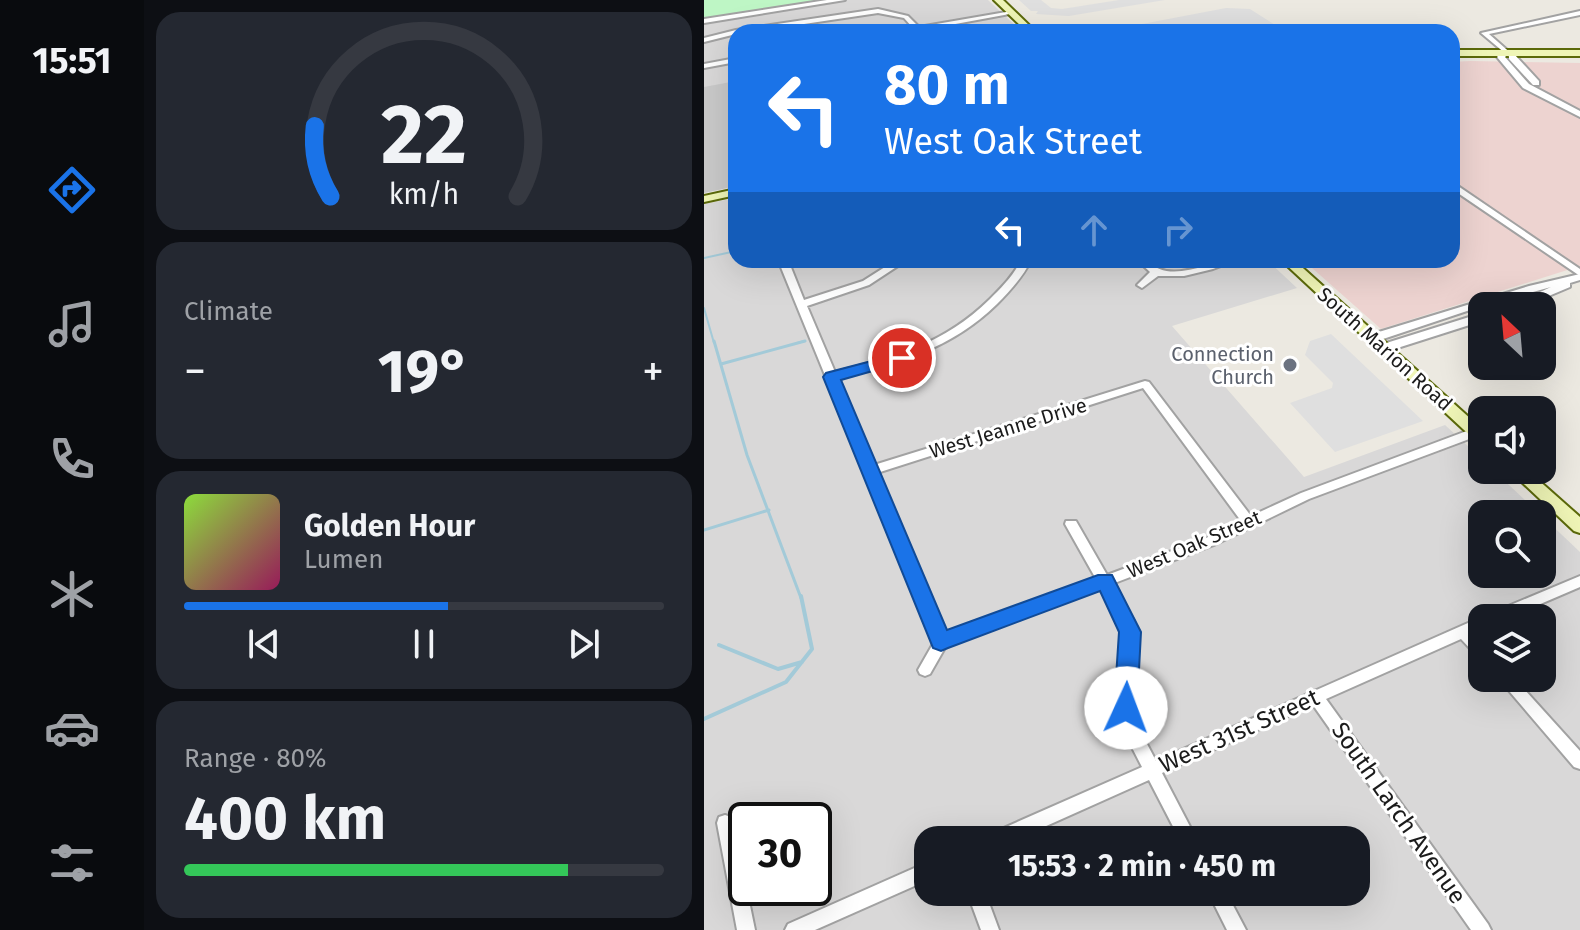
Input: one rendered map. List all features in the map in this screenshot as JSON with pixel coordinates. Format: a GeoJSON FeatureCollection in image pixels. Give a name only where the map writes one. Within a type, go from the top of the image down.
{"type":"FeatureCollection","features":[{"type":"Feature","properties":{"kind":"main road"},"geometry":{"type":"LineString","coordinates":[[998,0],[1024,24]]}},
{"type":"Feature","properties":{"kind":"main road"},"geometry":{"type":"LineString","coordinates":[[1460,56],[1580,56]]}},
{"type":"Feature","properties":{"kind":"main road"},"geometry":{"type":"LineString","coordinates":[[704,199],[728,194]]}},
{"type":"Feature","properties":{"kind":"main road","name":"South Marion Road"},"geometry":{"type":"LineString","coordinates":[[1296,268],[1468,425]]}},
{"type":"Feature","properties":{"kind":"main road"},"geometry":{"type":"LineString","coordinates":[[1532,484],[1580,527]]}},
{"type":"Feature","properties":{"kind":"street"},"geometry":{"type":"LineString","coordinates":[[704,21],[841,0]]}},
{"type":"Feature","properties":{"kind":"street"},"geometry":{"type":"LineString","coordinates":[[790,24],[878,11],[903,15],[912,24]]}},
{"type":"Feature","properties":{"kind":"street"},"geometry":{"type":"LineString","coordinates":[[947,24],[1012,13]]}},
{"type":"Feature","properties":{"kind":"street"},"geometry":{"type":"LineString","coordinates":[[1580,13],[1484,33],[1532,81],[1580,107]]}},
{"type":"Feature","properties":{"kind":"street"},"geometry":{"type":"LineString","coordinates":[[1570,15],[1580,19]]}},
{"type":"Feature","properties":{"kind":"street"},"geometry":{"type":"LineString","coordinates":[[704,40],[728,34]]}},
{"type":"Feature","properties":{"kind":"street"},"geometry":{"type":"LineString","coordinates":[[1506,55],[1526,86],[1580,114]]}},
{"type":"Feature","properties":{"kind":"street"},"geometry":{"type":"LineString","coordinates":[[704,66],[728,62]]}},
{"type":"Feature","properties":{"kind":"street"},"geometry":{"type":"LineString","coordinates":[[1460,191],[1580,276]]}},
{"type":"Feature","properties":{"kind":"street"},"geometry":{"type":"LineString","coordinates":[[1460,198],[1467,196]]}},
{"type":"Feature","properties":{"kind":"street"},"geometry":{"type":"LineString","coordinates":[[786,268],[941,642],[925,670]]}},
{"type":"Feature","properties":{"kind":"street"},"geometry":{"type":"LineString","coordinates":[[802,304],[866,283],[889,268]]}},
{"type":"Feature","properties":{"kind":"street"},"geometry":{"type":"LineString","coordinates":[[831,377],[921,351],[964,330],[1013,281],[1021,268]]}},
{"type":"Feature","properties":{"kind":"street"},"geometry":{"type":"LineString","coordinates":[[1151,268],[1156,272],[1179,274],[1202,268]]}},
{"type":"Feature","properties":{"kind":"street"},"geometry":{"type":"LineString","coordinates":[[1142,285],[1156,272]]}},
{"type":"Feature","properties":{"kind":"street"},"geometry":{"type":"LineString","coordinates":[[1552,292],[1580,276]]}},
{"type":"Feature","properties":{"kind":"street"},"geometry":{"type":"LineString","coordinates":[[1378,343],[1533,288],[1580,276]]}},
{"type":"Feature","properties":{"kind":"street"},"geometry":{"type":"LineString","coordinates":[[1378,343],[1468,320]]}},
{"type":"Feature","properties":{"kind":"street","name":"West Jeanne Drive"},"geometry":{"type":"LineString","coordinates":[[870,471],[1145,384],[1250,524]]}},
{"type":"Feature","properties":{"kind":"street","name":"West Oak Street"},"geometry":{"type":"LineString","coordinates":[[941,642],[1250,524],[1305,496],[1468,439]]}},
{"type":"Feature","properties":{"kind":"street"},"geometry":{"type":"LineString","coordinates":[[1071,524],[1105,581],[1130,632],[1126,708],[1130,728],[1181,826]]}},
{"type":"Feature","properties":{"kind":"street"},"geometry":{"type":"LineString","coordinates":[[1527,604],[1580,581]]}},
{"type":"Feature","properties":{"kind":"street","name":"West 31st Street"},"geometry":{"type":"LineString","coordinates":[[1027,826],[1468,630]]}},
{"type":"Feature","properties":{"kind":"street"},"geometry":{"type":"LineString","coordinates":[[1463,632],[1468,637]]}},
{"type":"Feature","properties":{"kind":"street"},"geometry":{"type":"LineString","coordinates":[[1518,692],[1580,762]]}},
{"type":"Feature","properties":{"kind":"street","name":"South Larch Avenue"},"geometry":{"type":"LineString","coordinates":[[1316,697],[1482,930]]}},
{"type":"Feature","properties":{"kind":"street"},"geometry":{"type":"LineString","coordinates":[[725,823],[746,930]]}},
{"type":"Feature","properties":{"kind":"street"},"geometry":{"type":"LineString","coordinates":[[794,930],[914,877]]}},
{"type":"Feature","properties":{"kind":"street"},"geometry":{"type":"LineString","coordinates":[[981,906],[990,930]]}},
{"type":"Feature","properties":{"kind":"street"},"geometry":{"type":"LineString","coordinates":[[1224,906],[1237,930]]}},
{"type":"Feature","properties":{"kind":"shaded area"},"geometry":{"type":"Polygon","coordinates":[[[830,0],[988,0],[1014,24],[728,24],[728,188],[704,193],[704,19],[830,0]]]}},
{"type":"Feature","properties":{"kind":"shaded area"},"geometry":{"type":"Polygon","coordinates":[[[1019,0],[1041,0],[1051,8],[1062,9],[1119,0],[1165,0],[1069,16],[1036,14],[1038,11],[1031,11],[1019,0]]]}},
{"type":"Feature","properties":{"kind":"shaded area"},"geometry":{"type":"Polygon","coordinates":[[[1226,8],[1250,9],[1274,24],[1142,24],[1226,8]]]}},
{"type":"Feature","properties":{"kind":"shaded area"},"geometry":{"type":"Polygon","coordinates":[[[1460,62],[1580,63],[1580,266],[1498,292],[1468,292],[1468,301],[1381,329],[1312,268],[1460,268],[1460,62]]]}},
{"type":"Feature","properties":{"kind":"shaded area"},"geometry":{"type":"Polygon","coordinates":[[[728,82],[728,188],[704,193],[704,87],[728,82]]]}},
{"type":"Feature","properties":{"kind":"shaded area"},"geometry":{"type":"Polygon","coordinates":[[[728,200],[728,268],[1276,268],[1297,288],[1172,326],[1304,477],[1445,425],[1468,446],[1468,484],[1508,484],[1525,500],[1468,500],[1468,588],[1556,588],[1556,529],[1580,552],[1580,930],[704,930],[704,204],[728,200]]]}},
{"type":"Feature","properties":{"kind":"shaded area"},"geometry":{"type":"Polygon","coordinates":[[[1331,334],[1423,421],[1335,452],[1290,403],[1332,388],[1333,383],[1305,355],[1310,341],[1331,334]]]}},
{"type":"Feature","properties":{"kind":"green space"},"geometry":{"type":"Polygon","coordinates":[[[704,0],[830,0],[704,19],[704,0]]]}},
{"type":"Feature","properties":{"kind":"waterway"},"geometry":{"type":"LineString","coordinates":[[704,258],[728,253]]}},
{"type":"Feature","properties":{"kind":"waterway"},"geometry":{"type":"LineString","coordinates":[[704,308],[714,343]]}},
{"type":"Feature","properties":{"kind":"waterway"},"geometry":{"type":"LineString","coordinates":[[714,341],[747,455],[768,510]]}},
{"type":"Feature","properties":{"kind":"waterway"},"geometry":{"type":"LineString","coordinates":[[721,364],[805,341],[797,343]]}},
{"type":"Feature","properties":{"kind":"waterway"},"geometry":{"type":"LineString","coordinates":[[704,530],[768,510]]}},
{"type":"Feature","properties":{"kind":"waterway"},"geometry":{"type":"LineString","coordinates":[[768,510],[801,598]]}},
{"type":"Feature","properties":{"kind":"waterway"},"geometry":{"type":"LineString","coordinates":[[801,596],[812,649],[802,662]]}},
{"type":"Feature","properties":{"kind":"waterway"},"geometry":{"type":"LineString","coordinates":[[719,645],[778,669],[802,662]]}},
{"type":"Feature","properties":{"kind":"waterway"},"geometry":{"type":"LineString","coordinates":[[704,719],[786,682],[802,662]]}},
{"type":"Feature","properties":{"kind":"place","name":"Connection Church"},"geometry":{"type":"Point","coordinates":[1290,365]}},
{"type":"Feature","properties":{"kind":"route"},"geometry":{"type":"LineString","coordinates":[[902,358],[831,377],[941,642],[1105,581],[1121,608],[1130,632],[1126,708]]}}]}
